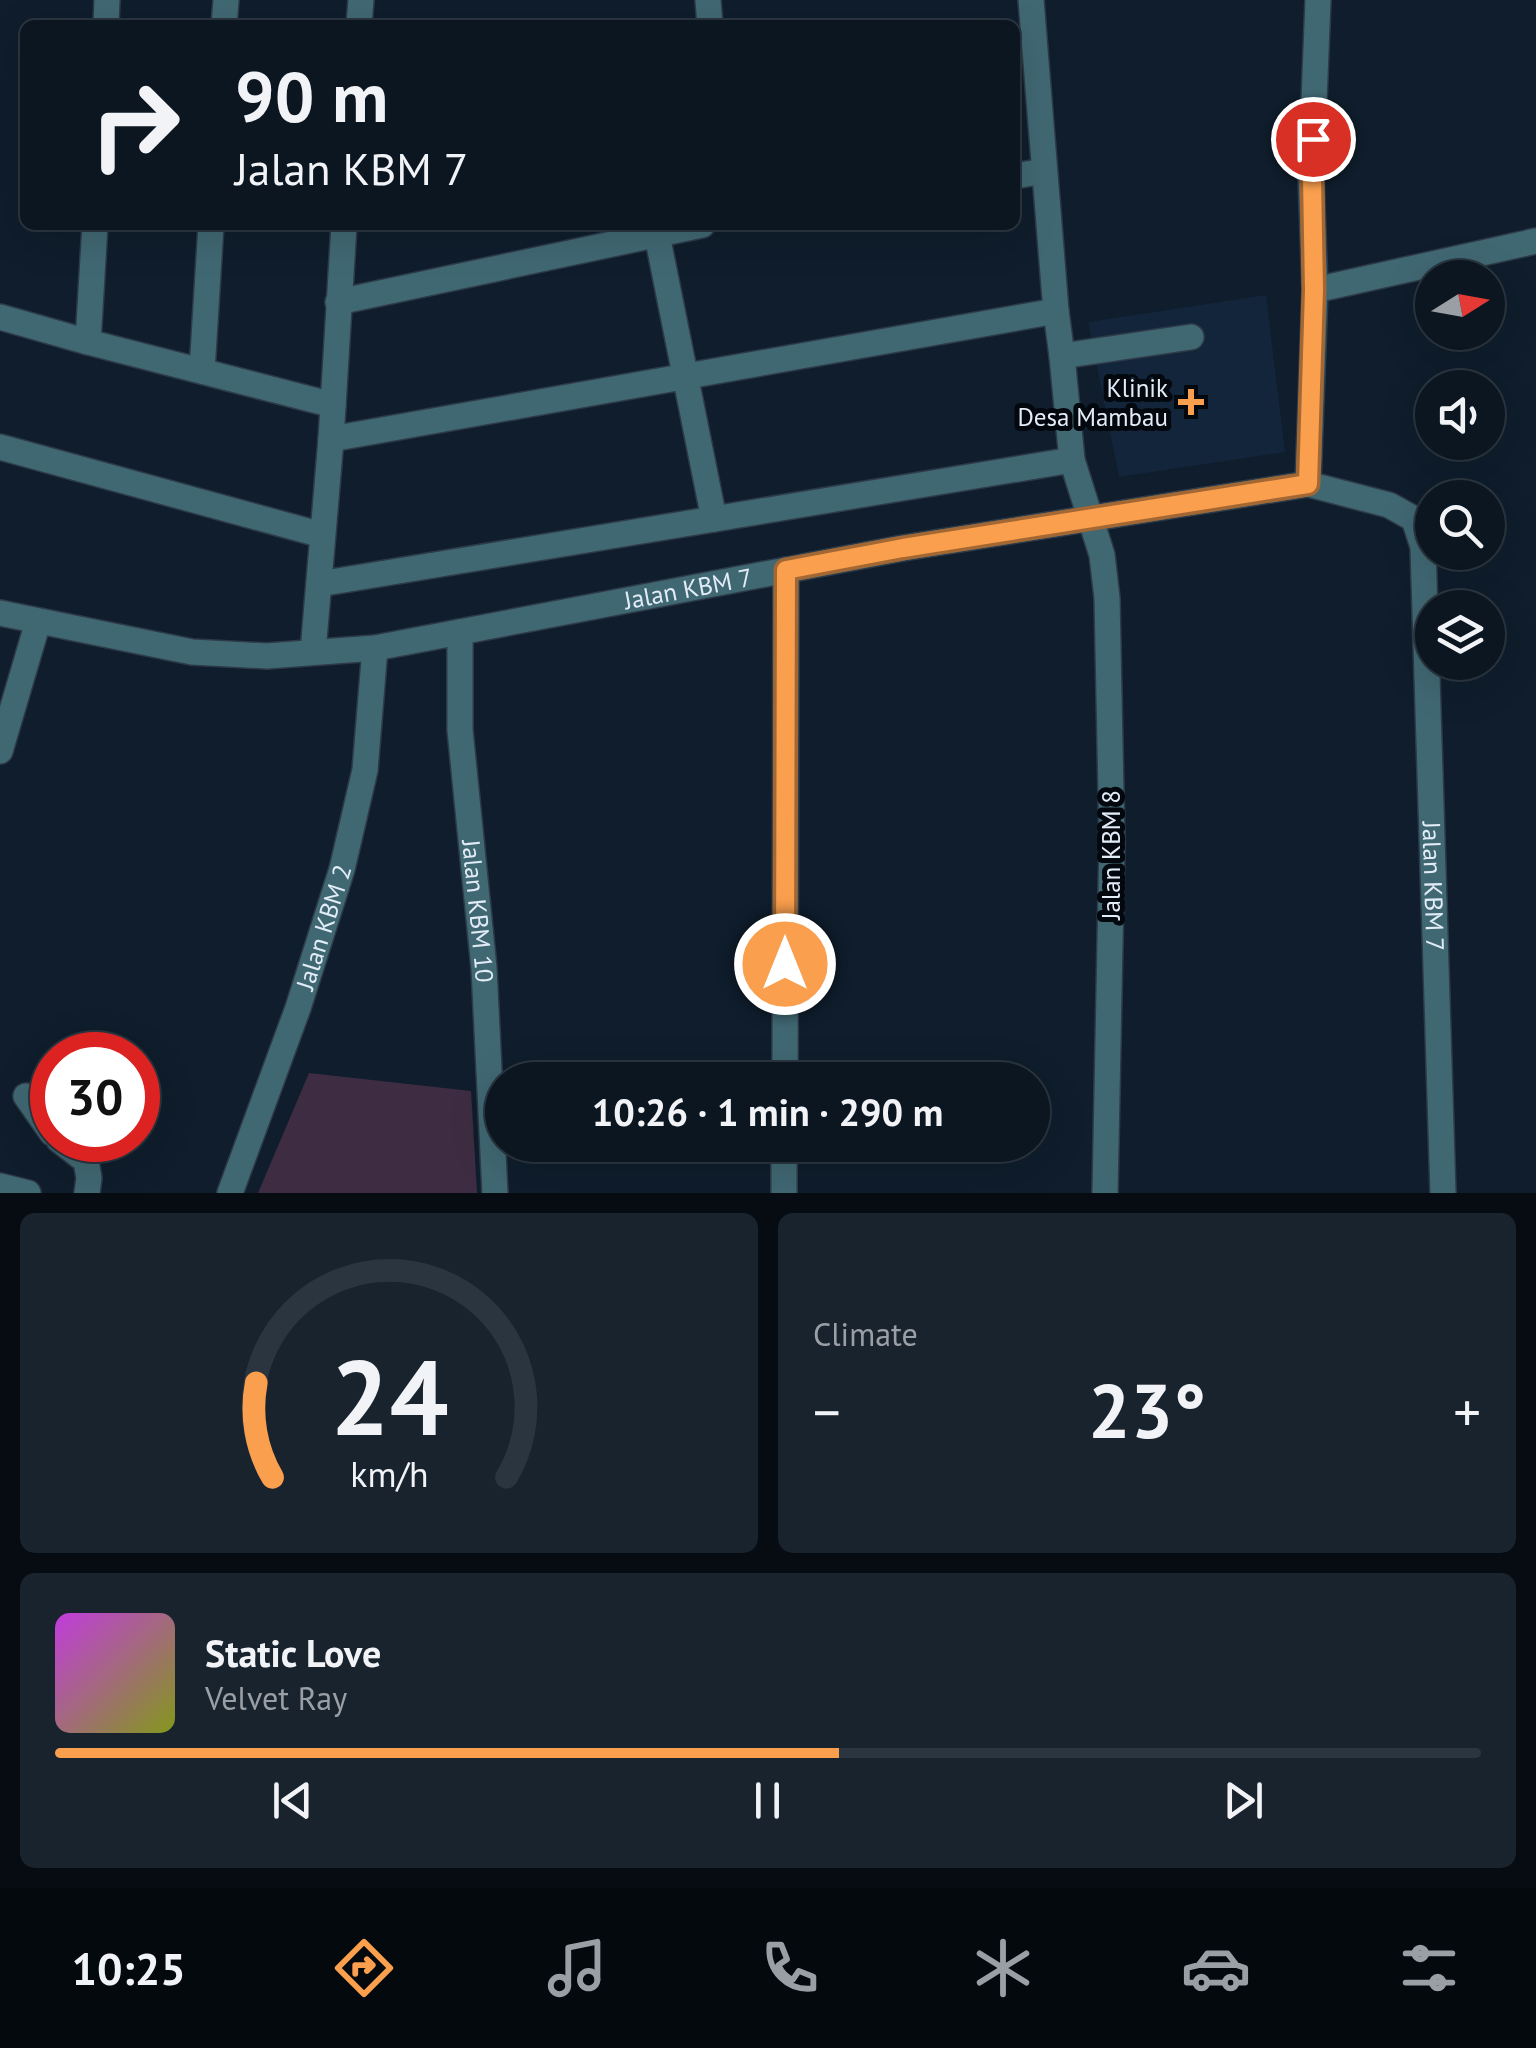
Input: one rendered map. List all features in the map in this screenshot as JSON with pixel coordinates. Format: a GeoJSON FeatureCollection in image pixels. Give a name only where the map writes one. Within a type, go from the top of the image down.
{"type":"FeatureCollection","features":[{"type":"Feature","properties":{"kind":"street","name":"Jalan KBM 8"},"geometry":{"type":"LineString","coordinates":[[1031,0],[1072,460],[1102,555],[1107,598],[1112,862],[1105,1193]]}},
{"type":"Feature","properties":{"kind":"street"},"geometry":{"type":"LineString","coordinates":[[1308,484],[1318,0]]}},
{"type":"Feature","properties":{"kind":"street"},"geometry":{"type":"LineString","coordinates":[[1020,175],[1044,171]]}},
{"type":"Feature","properties":{"kind":"street"},"geometry":{"type":"LineString","coordinates":[[88,342],[94,230]]}},
{"type":"Feature","properties":{"kind":"street"},"geometry":{"type":"LineString","coordinates":[[202,371],[211,230]]}},
{"type":"Feature","properties":{"kind":"street"},"geometry":{"type":"LineString","coordinates":[[314,652],[344,230]]}},
{"type":"Feature","properties":{"kind":"street"},"geometry":{"type":"LineString","coordinates":[[338,302],[676,230]]}},
{"type":"Feature","properties":{"kind":"street"},"geometry":{"type":"LineString","coordinates":[[656,234],[714,519]]}},
{"type":"Feature","properties":{"kind":"street"},"geometry":{"type":"LineString","coordinates":[[1314,290],[1536,241]]}},
{"type":"Feature","properties":{"kind":"street"},"geometry":{"type":"LineString","coordinates":[[331,439],[1056,312]]}},
{"type":"Feature","properties":{"kind":"street"},"geometry":{"type":"LineString","coordinates":[[0,317],[333,405]]}},
{"type":"Feature","properties":{"kind":"street"},"geometry":{"type":"LineString","coordinates":[[1062,356],[1191,337]]}},
{"type":"Feature","properties":{"kind":"street"},"geometry":{"type":"LineString","coordinates":[[0,447],[322,535]]}},
{"type":"Feature","properties":{"kind":"street"},"geometry":{"type":"LineString","coordinates":[[319,584],[1072,460]]}},
{"type":"Feature","properties":{"kind":"street","name":"Jalan KBM 7"},"geometry":{"type":"LineString","coordinates":[[0,613],[192,652],[268,656],[376,648],[903,548],[1308,484],[1389,505],[1414,519],[1422,548],[1443,1193]]}},
{"type":"Feature","properties":{"kind":"street"},"geometry":{"type":"LineString","coordinates":[[785,1062],[786,570]]}},
{"type":"Feature","properties":{"kind":"street"},"geometry":{"type":"LineString","coordinates":[[0,751],[38,622]]}},
{"type":"Feature","properties":{"kind":"street","name":"Jalan KBM 10"},"geometry":{"type":"LineString","coordinates":[[460,632],[460,730],[484,968],[496,1193]]}},
{"type":"Feature","properties":{"kind":"street","name":"Jalan KBM 2"},"geometry":{"type":"LineString","coordinates":[[230,1193],[298,1008],[342,869],[365,770],[376,648]]}},
{"type":"Feature","properties":{"kind":"street"},"geometry":{"type":"LineString","coordinates":[[26,1096],[30,1102]]}},
{"type":"Feature","properties":{"kind":"street"},"geometry":{"type":"LineString","coordinates":[[86,1162],[87,1193]]}},
{"type":"Feature","properties":{"kind":"street"},"geometry":{"type":"LineString","coordinates":[[784,1162],[784,1193]]}},
{"type":"Feature","properties":{"kind":"street"},"geometry":{"type":"LineString","coordinates":[[0,1186],[28,1193]]}},
{"type":"Feature","properties":{"kind":"shaded area","name":"Klinik Desa Mambau"},"geometry":{"type":"Polygon","coordinates":[[[1266,295],[1285,452],[1119,477],[1088,322],[1266,295]]]}},
{"type":"Feature","properties":{"kind":"shaded area"},"geometry":{"type":"Polygon","coordinates":[[[309,1073],[471,1091],[477,1193],[258,1193],[309,1073]]]}},
{"type":"Feature","properties":{"kind":"place","name":"Klinik Desa Mambau"},"geometry":{"type":"Point","coordinates":[1191,402]}},
{"type":"Feature","properties":{"kind":"route"},"geometry":{"type":"LineString","coordinates":[[785,964],[786,570],[1308,484],[1314,290],[1313,139]]}}]}
